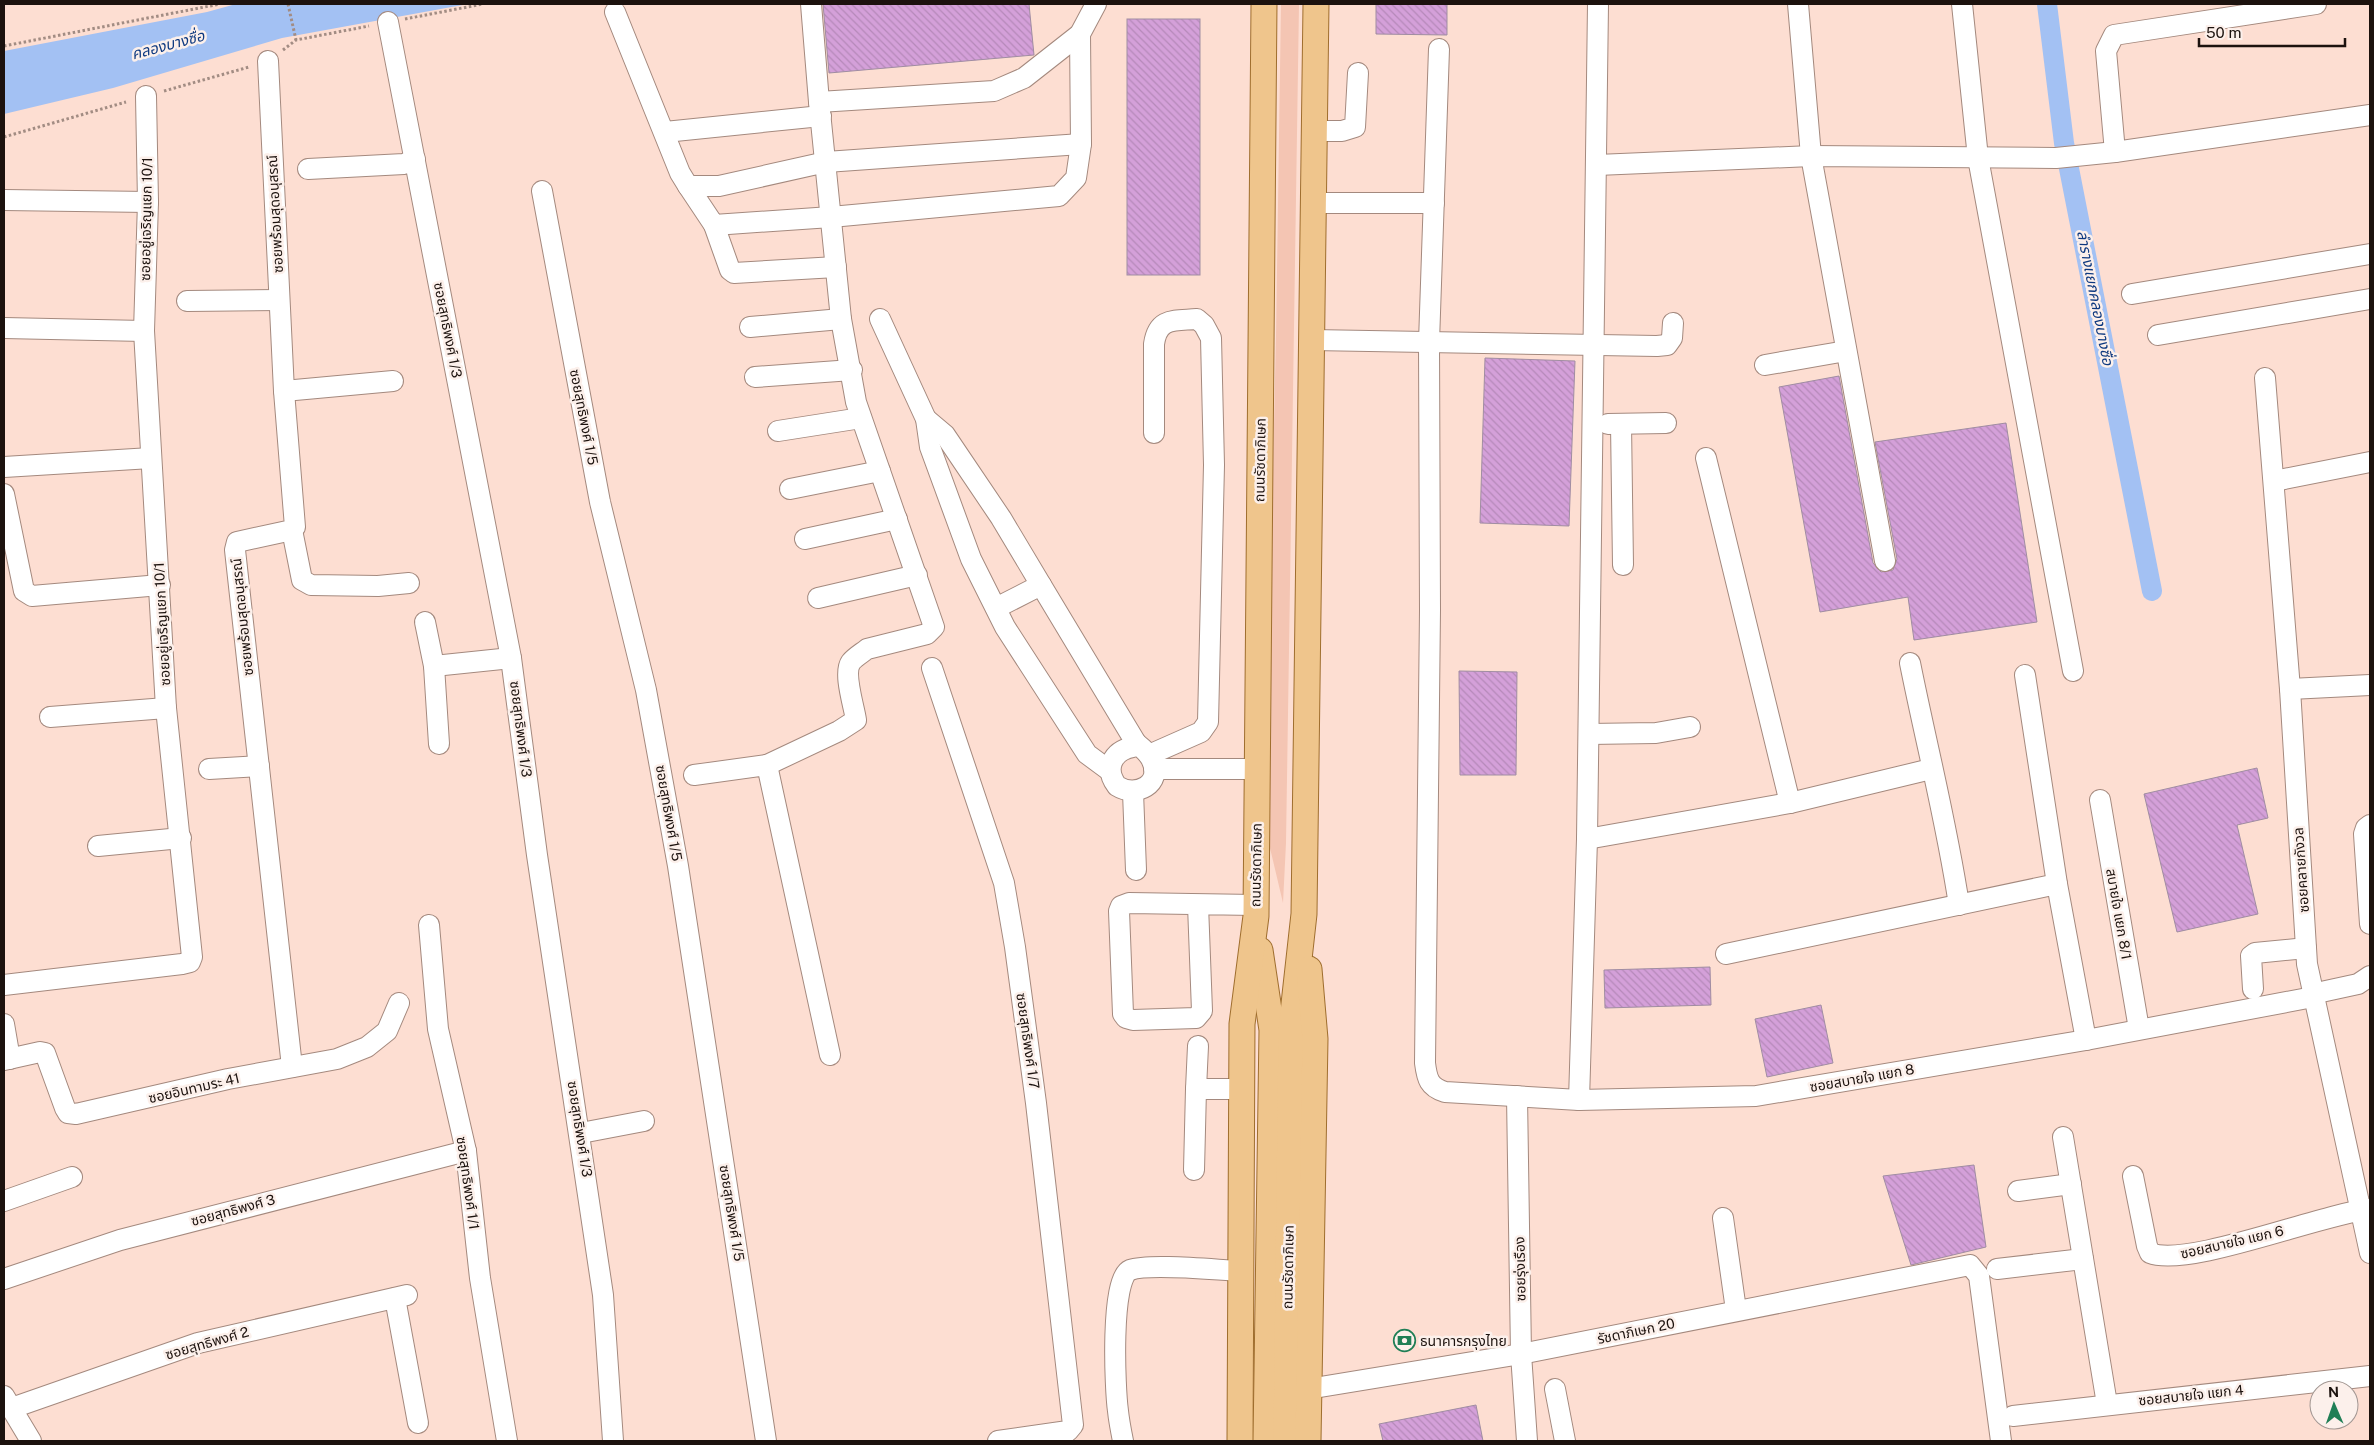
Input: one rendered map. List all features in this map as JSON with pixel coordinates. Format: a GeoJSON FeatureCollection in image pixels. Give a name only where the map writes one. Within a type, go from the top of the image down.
{"type":"FeatureCollection","features":[{"type":"Feature","properties":{"kind":"main road","name":"ถนนรัชดาภิเษก"},"geometry":{"type":"LineString","coordinates":[[1240,1441],[1242,1024],[1256,911],[1264,4]]}},
{"type":"Feature","properties":{"kind":"main road","name":"ถนนรัชดาภิเษก"},"geometry":{"type":"LineString","coordinates":[[1286,1441],[1291,1031],[1304,914],[1316,4]]}},
{"type":"Feature","properties":{"kind":"main road","name":"ถนนรัชดาภิเษก"},"geometry":{"type":"LineString","coordinates":[[1256,911],[1272,1030],[1266,1441]]}},
{"type":"Feature","properties":{"kind":"main road","name":"ถนนรัชดาภิเษก"},"geometry":{"type":"LineString","coordinates":[[1304,914],[1315,1039],[1308,1441]]}},
{"type":"Feature","properties":{"kind":"street"},"geometry":{"type":"LineString","coordinates":[[694,775],[767,765],[839,731],[856,720],[847,674],[850,662],[866,649],[911,639],[931,631],[934,627],[856,402],[852,370],[841,320],[811,4]]}},
{"type":"Feature","properties":{"kind":"street"},"geometry":{"type":"LineString","coordinates":[[665,132],[820,109],[994,90],[1024,78],[1080,34],[1096,4]]}},
{"type":"Feature","properties":{"kind":"street"},"geometry":{"type":"LineString","coordinates":[[1579,1100],[1587,839],[1594,425],[1598,4]]}},
{"type":"Feature","properties":{"kind":"street"},"geometry":{"type":"LineString","coordinates":[[1798,4],[1811,156],[1885,561]]}},
{"type":"Feature","properties":{"kind":"street"},"geometry":{"type":"LineString","coordinates":[[1962,4],[1978,158],[2074,671]]}},
{"type":"Feature","properties":{"kind":"street"},"geometry":{"type":"LineString","coordinates":[[2115,152],[2106,51],[2114,35],[2316,4]]}},
{"type":"Feature","properties":{"kind":"street"},"geometry":{"type":"LineString","coordinates":[[615,12],[680,173],[714,225],[730,270],[734,273],[836,267]]}},
{"type":"Feature","properties":{"kind":"street","name":"ซอยสุทธิพงศ์ 1/3"},"geometry":{"type":"LineString","coordinates":[[388,22],[511,658],[537,856],[581,1133],[603,1295],[613,1441]]}},
{"type":"Feature","properties":{"kind":"street"},"geometry":{"type":"LineString","coordinates":[[714,225],[832,217],[1059,196],[1076,178],[1081,144],[1080,34]]}},
{"type":"Feature","properties":{"kind":"street"},"geometry":{"type":"LineString","coordinates":[[1429,342],[1439,49]]}},
{"type":"Feature","properties":{"kind":"street","name":"ซอยพร้อมสุดอนุสรณ์"},"geometry":{"type":"LineString","coordinates":[[268,61],[284,392],[295,527],[292,530],[237,542],[235,550],[292,1067]]}},
{"type":"Feature","properties":{"kind":"street"},"geometry":{"type":"LineString","coordinates":[[1314,131],[1342,131],[1355,127],[1358,73]]}},
{"type":"Feature","properties":{"kind":"street","name":"ซอยอยู่เจริญแยก 10/1"},"geometry":{"type":"LineString","coordinates":[[4,986],[190,962],[192,951],[166,708],[144,331],[148,202],[146,96]]}},
{"type":"Feature","properties":{"kind":"street"},"geometry":{"type":"LineString","coordinates":[[1597,165],[1811,156],[2065,157],[2115,152],[2370,115]]}},
{"type":"Feature","properties":{"kind":"street"},"geometry":{"type":"LineString","coordinates":[[688,186],[719,186],[826,162],[1081,144]]}},
{"type":"Feature","properties":{"kind":"street"},"geometry":{"type":"LineString","coordinates":[[308,169],[404,164],[415,160]]}},
{"type":"Feature","properties":{"kind":"street","name":"ซอยสุทธิพงศ์ 1/5"},"geometry":{"type":"LineString","coordinates":[[542,191],[600,502],[646,690],[675,846],[766,1441]]}},
{"type":"Feature","properties":{"kind":"street"},"geometry":{"type":"LineString","coordinates":[[4,200],[148,202]]}},
{"type":"Feature","properties":{"kind":"street"},"geometry":{"type":"LineString","coordinates":[[1313,203],[1434,203]]}},
{"type":"Feature","properties":{"kind":"street"},"geometry":{"type":"LineString","coordinates":[[2132,294],[2370,254]]}},
{"type":"Feature","properties":{"kind":"street"},"geometry":{"type":"LineString","coordinates":[[2158,336],[2370,299]]}},
{"type":"Feature","properties":{"kind":"street"},"geometry":{"type":"LineString","coordinates":[[187,301],[279,300]]}},
{"type":"Feature","properties":{"kind":"street"},"geometry":{"type":"LineString","coordinates":[[880,319],[926,419],[930,447],[968,549],[1005,627],[1086,754],[1110,771],[1117,786],[1133,792],[1146,787],[1151,782],[1146,756],[1001,518],[945,435],[926,419]]}},
{"type":"Feature","properties":{"kind":"street"},"geometry":{"type":"LineString","coordinates":[[1146,756],[1201,732],[1208,722],[1214,466],[1211,338],[1204,325],[1197,319],[1170,322],[1162,325],[1156,331],[1154,344],[1154,432]]}},
{"type":"Feature","properties":{"kind":"street"},"geometry":{"type":"LineString","coordinates":[[750,326],[841,320]]}},
{"type":"Feature","properties":{"kind":"street"},"geometry":{"type":"LineString","coordinates":[[1312,340],[1658,346],[1667,344],[1672,338],[1673,322]]}},
{"type":"Feature","properties":{"kind":"street"},"geometry":{"type":"LineString","coordinates":[[4,328],[144,331]]}},
{"type":"Feature","properties":{"kind":"street","name":"ซอยสบายใจ แยก 8"},"geometry":{"type":"LineString","coordinates":[[1429,342],[1430,610],[1425,1063],[1427,1078],[1433,1088],[1445,1092],[1579,1100],[1756,1096],[2086,1040],[2313,996],[2358,984],[2370,976]]}},
{"type":"Feature","properties":{"kind":"street"},"geometry":{"type":"LineString","coordinates":[[1765,365],[1846,351]]}},
{"type":"Feature","properties":{"kind":"street"},"geometry":{"type":"LineString","coordinates":[[755,377],[852,370]]}},
{"type":"Feature","properties":{"kind":"street","name":"ซอยคลายกังวล"},"geometry":{"type":"LineString","coordinates":[[2265,378],[2290,689],[2306,948],[2313,996],[2366,1209],[2370,1253]]}},
{"type":"Feature","properties":{"kind":"street"},"geometry":{"type":"LineString","coordinates":[[284,392],[393,380]]}},
{"type":"Feature","properties":{"kind":"street"},"geometry":{"type":"LineString","coordinates":[[778,431],[861,418]]}},
{"type":"Feature","properties":{"kind":"street"},"geometry":{"type":"LineString","coordinates":[[1594,425],[1666,423]]}},
{"type":"Feature","properties":{"kind":"street"},"geometry":{"type":"LineString","coordinates":[[1620,424],[1623,565]]}},
{"type":"Feature","properties":{"kind":"street"},"geometry":{"type":"LineString","coordinates":[[4,467],[151,458]]}},
{"type":"Feature","properties":{"kind":"street"},"geometry":{"type":"LineString","coordinates":[[1706,458],[1790,803]]}},
{"type":"Feature","properties":{"kind":"street"},"geometry":{"type":"LineString","coordinates":[[2274,481],[2370,462]]}},
{"type":"Feature","properties":{"kind":"street"},"geometry":{"type":"LineString","coordinates":[[790,489],[880,471]]}},
{"type":"Feature","properties":{"kind":"street"},"geometry":{"type":"LineString","coordinates":[[4,494],[24,591],[32,596],[160,585]]}},
{"type":"Feature","properties":{"kind":"street"},"geometry":{"type":"LineString","coordinates":[[805,540],[897,519]]}},
{"type":"Feature","properties":{"kind":"street"},"geometry":{"type":"LineString","coordinates":[[292,530],[302,580],[311,585],[378,586],[409,582]]}},
{"type":"Feature","properties":{"kind":"street"},"geometry":{"type":"LineString","coordinates":[[818,598],[917,575]]}},
{"type":"Feature","properties":{"kind":"street"},"geometry":{"type":"LineString","coordinates":[[996,608],[1041,585]]}},
{"type":"Feature","properties":{"kind":"street"},"geometry":{"type":"LineString","coordinates":[[425,622],[434,666],[439,744]]}},
{"type":"Feature","properties":{"kind":"street"},"geometry":{"type":"LineString","coordinates":[[434,666],[511,658]]}},
{"type":"Feature","properties":{"kind":"street"},"geometry":{"type":"LineString","coordinates":[[1910,662],[1931,769],[1946,830],[1959,905]]}},
{"type":"Feature","properties":{"kind":"street","name":"ซอยสุทธิพงศ์ 1/7"},"geometry":{"type":"LineString","coordinates":[[932,668],[1004,883],[1015,946],[1036,1103],[1073,1425],[1068,1431],[998,1441]]}},
{"type":"Feature","properties":{"kind":"street"},"geometry":{"type":"LineString","coordinates":[[2025,675],[2057,884],[2086,1040]]}},
{"type":"Feature","properties":{"kind":"street"},"geometry":{"type":"LineString","coordinates":[[2290,689],[2370,685]]}},
{"type":"Feature","properties":{"kind":"street"},"geometry":{"type":"LineString","coordinates":[[50,717],[166,708]]}},
{"type":"Feature","properties":{"kind":"street"},"geometry":{"type":"LineString","coordinates":[[1588,734],[1656,733],[1690,727]]}},
{"type":"Feature","properties":{"kind":"street"},"geometry":{"type":"LineString","coordinates":[[1110,771],[1111,762],[1116,754],[1124,749],[1133,747],[1146,756],[1257,769]]}},
{"type":"Feature","properties":{"kind":"street"},"geometry":{"type":"LineString","coordinates":[[767,765],[830,1055]]}},
{"type":"Feature","properties":{"kind":"street"},"geometry":{"type":"LineString","coordinates":[[208,769],[258,766]]}},
{"type":"Feature","properties":{"kind":"street"},"geometry":{"type":"LineString","coordinates":[[1587,839],[1790,803],[1931,769]]}},
{"type":"Feature","properties":{"kind":"street"},"geometry":{"type":"LineString","coordinates":[[1133,792],[1136,870]]}},
{"type":"Feature","properties":{"kind":"street","name":"สบายใจ แยก 8/1"},"geometry":{"type":"LineString","coordinates":[[2100,800],[2139,1029]]}},
{"type":"Feature","properties":{"kind":"street"},"geometry":{"type":"LineString","coordinates":[[2370,825],[2366,828],[2364,834],[2370,928]]}},
{"type":"Feature","properties":{"kind":"street"},"geometry":{"type":"LineString","coordinates":[[98,846],[181,838]]}},
{"type":"Feature","properties":{"kind":"street"},"geometry":{"type":"LineString","coordinates":[[1726,954],[2057,884]]}},
{"type":"Feature","properties":{"kind":"street"},"geometry":{"type":"LineString","coordinates":[[1198,905],[1202,1011],[1200,1015],[1196,1018],[1133,1020],[1126,1018],[1123,1014],[1119,911],[1121,906],[1130,903],[1198,905],[1256,911]]}},
{"type":"Feature","properties":{"kind":"street","name":"ซอยสุทธิพงศ์ 1/1"},"geometry":{"type":"LineString","coordinates":[[429,924],[438,1029],[466,1151],[480,1278],[507,1441]]}},
{"type":"Feature","properties":{"kind":"street"},"geometry":{"type":"LineString","coordinates":[[2253,989],[2251,956],[2255,953],[2306,948]]}},
{"type":"Feature","properties":{"kind":"street","name":"ซอยอินทามระ 41"},"geometry":{"type":"LineString","coordinates":[[7,1059],[40,1052],[45,1053],[65,1108],[68,1113],[76,1114],[292,1067],[337,1060],[367,1047],[387,1031],[399,1003]]}},
{"type":"Feature","properties":{"kind":"street"},"geometry":{"type":"LineString","coordinates":[[4,1024],[7,1059]]}},
{"type":"Feature","properties":{"kind":"street"},"geometry":{"type":"LineString","coordinates":[[1194,1170],[1198,1046]]}},
{"type":"Feature","properties":{"kind":"street"},"geometry":{"type":"LineString","coordinates":[[1196,1089],[1242,1089]]}},
{"type":"Feature","properties":{"kind":"street","name":"ซอยรุ่งเรือง"},"geometry":{"type":"LineString","coordinates":[[1517,1096],[1521,1354],[1527,1441]]}},
{"type":"Feature","properties":{"kind":"street"},"geometry":{"type":"LineString","coordinates":[[581,1133],[644,1121]]}},
{"type":"Feature","properties":{"kind":"street"},"geometry":{"type":"LineString","coordinates":[[2063,1137],[2107,1404]]}},
{"type":"Feature","properties":{"kind":"street","name":"ซอยสุทธิพงศ์ 3"},"geometry":{"type":"LineString","coordinates":[[4,1279],[120,1240],[466,1151]]}},
{"type":"Feature","properties":{"kind":"street","name":"ซอยสบายใจ แยก 6"},"geometry":{"type":"LineString","coordinates":[[2133,1176],[2150,1253],[2159,1257],[2204,1251],[2366,1209]]}},
{"type":"Feature","properties":{"kind":"street"},"geometry":{"type":"LineString","coordinates":[[4,1201],[72,1177]]}},
{"type":"Feature","properties":{"kind":"street"},"geometry":{"type":"LineString","coordinates":[[2018,1191],[2071,1184]]}},
{"type":"Feature","properties":{"kind":"street"},"geometry":{"type":"LineString","coordinates":[[1723,1218],[1736,1310]]}},
{"type":"Feature","properties":{"kind":"street"},"geometry":{"type":"LineString","coordinates":[[1997,1269],[2083,1259]]}},
{"type":"Feature","properties":{"kind":"street","name":"รัชดาภิเษก 20"},"geometry":{"type":"LineString","coordinates":[[1308,1389],[1521,1354],[1962,1265],[1970,1265],[1979,1276],[2001,1441]]}},
{"type":"Feature","properties":{"kind":"street"},"geometry":{"type":"LineString","coordinates":[[1123,1441],[1117,1410],[1116,1323],[1119,1290],[1123,1275],[1130,1270],[1155,1268],[1241,1271]]}},
{"type":"Feature","properties":{"kind":"street","name":"ซอยสุทธิพงศ์ 2"},"geometry":{"type":"LineString","coordinates":[[8,1402],[198,1343],[401,1296],[418,1423]]}},
{"type":"Feature","properties":{"kind":"street","name":"ซอยสบายใจ แยก 4"},"geometry":{"type":"LineString","coordinates":[[2013,1416],[2370,1376]]}},
{"type":"Feature","properties":{"kind":"street"},"geometry":{"type":"LineString","coordinates":[[1555,1390],[1565,1441]]}},
{"type":"Feature","properties":{"kind":"street"},"geometry":{"type":"LineString","coordinates":[[8,1402],[31,1441]]}},
{"type":"Feature","properties":{"kind":"path"},"geometry":{"type":"LineString","coordinates":[[4,46],[220,4]]}},
{"type":"Feature","properties":{"kind":"path"},"geometry":{"type":"LineString","coordinates":[[288,4],[296,40]]}},
{"type":"Feature","properties":{"kind":"path"},"geometry":{"type":"LineString","coordinates":[[4,137],[268,61],[296,40],[483,4]]}},
{"type":"Feature","properties":{"kind":"shaded area"},"geometry":{"type":"Polygon","coordinates":[[[1281,4],[1299,4],[1286,843],[1283,903],[1265,827],[1281,4]]]}},
{"type":"Feature","properties":{"kind":"water","name":"คลองบางซื่อ"},"geometry":{"type":"Polygon","coordinates":[[[236,4],[468,4],[282,38],[113,88],[4,114],[4,51],[207,12],[236,4]]]}},
{"type":"Feature","properties":{"kind":"building"},"geometry":{"type":"Polygon","coordinates":[[[823,4],[1029,4],[1034,55],[829,73],[823,4]]]}},
{"type":"Feature","properties":{"kind":"building"},"geometry":{"type":"Polygon","coordinates":[[[1376,4],[1447,4],[1447,35],[1376,34],[1376,4]]]}},
{"type":"Feature","properties":{"kind":"building"},"geometry":{"type":"Polygon","coordinates":[[[1127,19],[1200,19],[1200,275],[1127,275],[1127,19]]]}},
{"type":"Feature","properties":{"kind":"building"},"geometry":{"type":"Polygon","coordinates":[[[1485,358],[1575,361],[1569,526],[1480,523],[1485,358]]]}},
{"type":"Feature","properties":{"kind":"building"},"geometry":{"type":"Polygon","coordinates":[[[1839,376],[1873,563],[1881,572],[1893,570],[1897,559],[1875,442],[2006,423],[2037,622],[1914,640],[1908,597],[1820,612],[1779,387],[1839,376]]]}},
{"type":"Feature","properties":{"kind":"building"},"geometry":{"type":"Polygon","coordinates":[[[1459,671],[1517,672],[1516,775],[1460,775],[1459,671]]]}},
{"type":"Feature","properties":{"kind":"building"},"geometry":{"type":"Polygon","coordinates":[[[2257,768],[2268,818],[2237,825],[2258,914],[2177,932],[2144,794],[2257,768]]]}},
{"type":"Feature","properties":{"kind":"building"},"geometry":{"type":"Polygon","coordinates":[[[1710,967],[1711,1005],[1605,1008],[1604,970],[1710,967]]]}},
{"type":"Feature","properties":{"kind":"building"},"geometry":{"type":"Polygon","coordinates":[[[1821,1005],[1833,1063],[1767,1077],[1755,1019],[1821,1005]]]}},
{"type":"Feature","properties":{"kind":"building"},"geometry":{"type":"Polygon","coordinates":[[[1974,1165],[1986,1247],[1911,1265],[1883,1176],[1974,1165]]]}},
{"type":"Feature","properties":{"kind":"building"},"geometry":{"type":"Polygon","coordinates":[[[1476,1405],[1483,1441],[1383,1441],[1379,1424],[1476,1405]]]}},
{"type":"Feature","properties":{"kind":"waterway","name":"ลำรางแยกคลองบางซื่อ"},"geometry":{"type":"LineString","coordinates":[[2047,4],[2064,143],[2152,591]]}},
{"type":"Feature","properties":{"kind":"place","name":"ธนาคารกรุงไทย"},"geometry":{"type":"Point","coordinates":[1404,1341]}}]}
